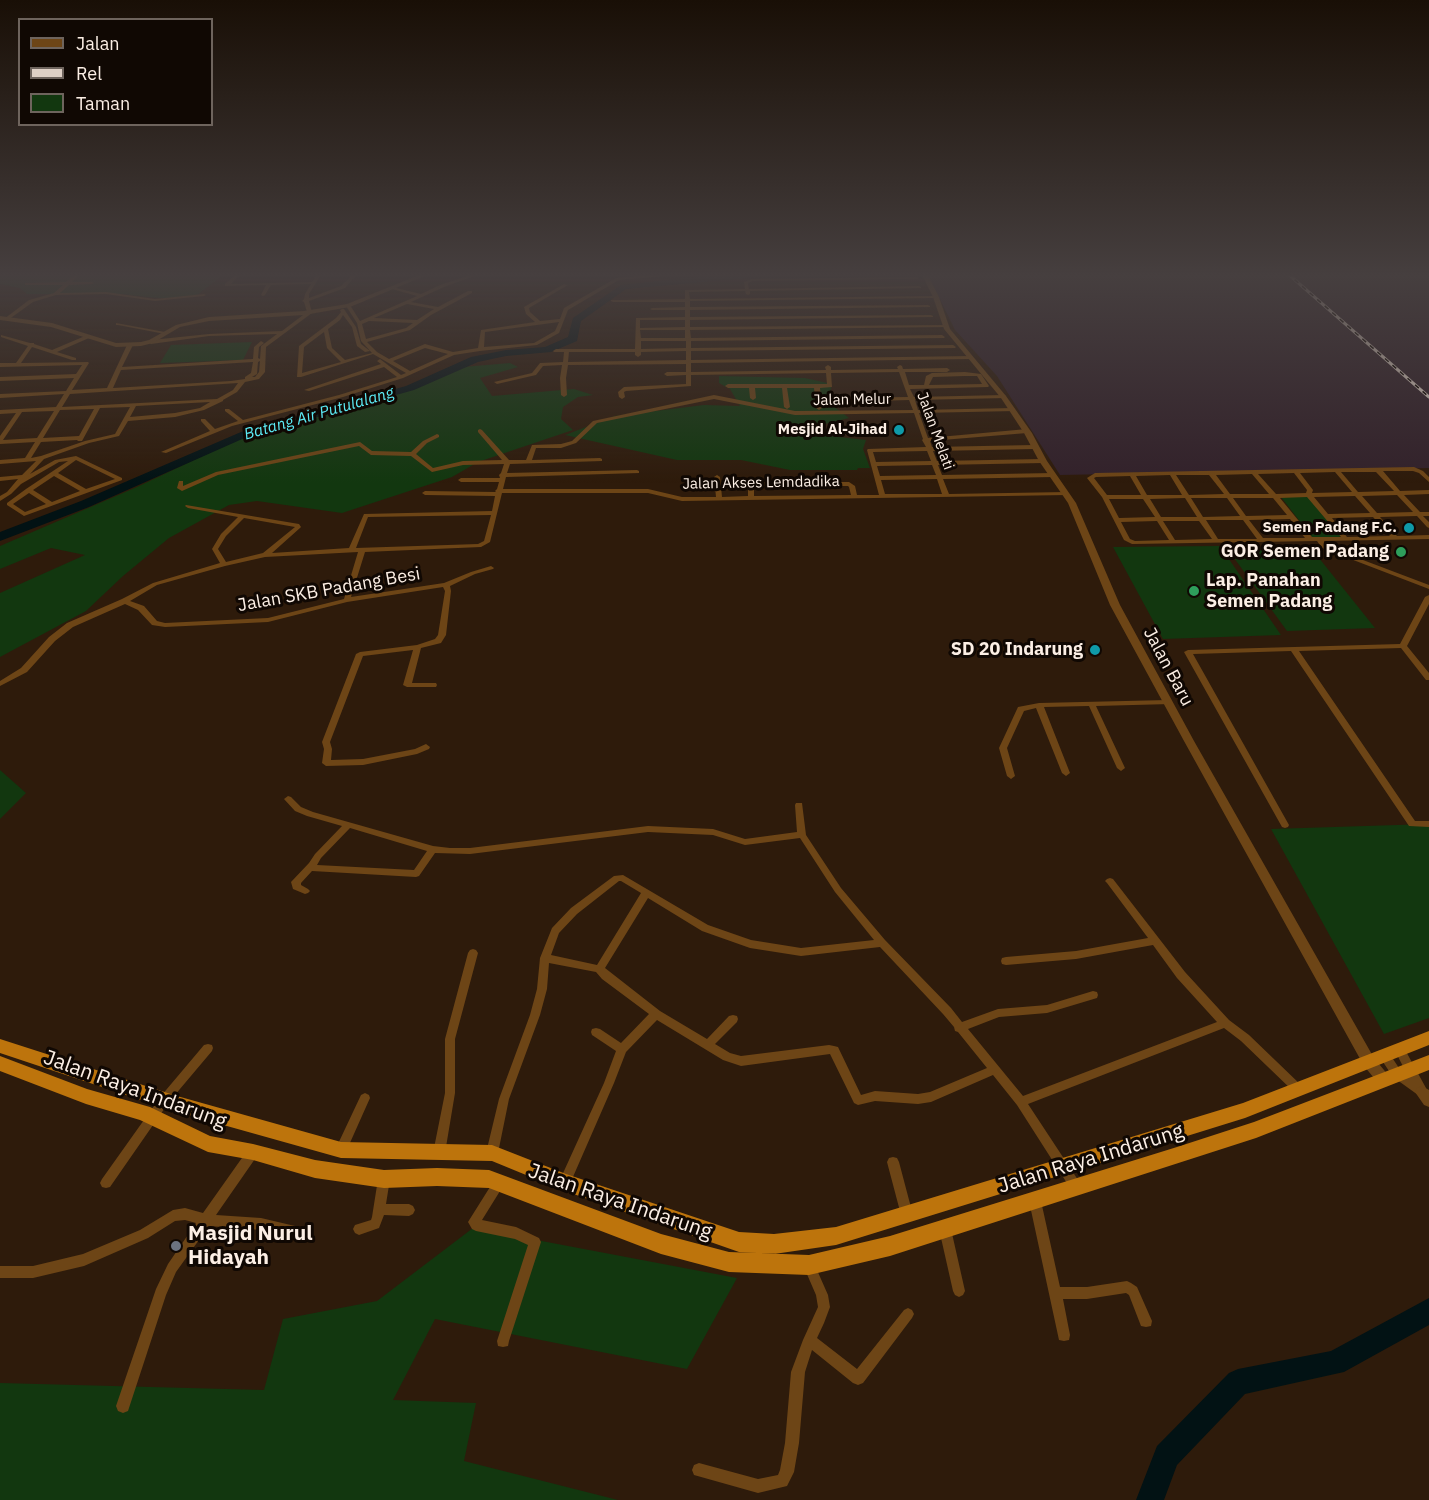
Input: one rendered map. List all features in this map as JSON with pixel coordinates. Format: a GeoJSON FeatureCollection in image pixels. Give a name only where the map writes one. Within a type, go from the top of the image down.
{"type":"FeatureCollection","features":[{"type":"Feature","properties":{"kind":"highway","name":"Jalan Raya Indarung"},"geometry":{"type":"LineString","coordinates":[[0,1046],[42,1062],[341,1150],[492,1153],[565,1182],[738,1242],[774,1244],[836,1236],[1245,1110],[1429,1038]]}},
{"type":"Feature","properties":{"kind":"highway","name":"Jalan Raya Indarung"},"geometry":{"type":"LineString","coordinates":[[0,1063],[86,1096],[154,1117],[208,1144],[253,1152],[315,1169],[384,1179],[437,1177],[489,1179],[661,1244],[729,1262],[809,1265],[890,1246],[1256,1130],[1405,1071]]}},
{"type":"Feature","properties":{"kind":"street"},"geometry":{"type":"LineString","coordinates":[[28,343],[83,361]]}},
{"type":"Feature","properties":{"kind":"street"},"geometry":{"type":"LineString","coordinates":[[51,352],[73,343]]}},
{"type":"Feature","properties":{"kind":"street"},"geometry":{"type":"LineString","coordinates":[[109,343],[116,345],[145,343]]}},
{"type":"Feature","properties":{"kind":"street"},"geometry":{"type":"LineString","coordinates":[[177,385],[249,378],[254,374],[257,347],[263,343]]}},
{"type":"Feature","properties":{"kind":"street"},"geometry":{"type":"LineString","coordinates":[[0,395],[242,382],[260,375],[264,346],[268,343]]}},
{"type":"Feature","properties":{"kind":"street"},"geometry":{"type":"LineString","coordinates":[[306,343],[302,346],[299,376],[371,354]]}},
{"type":"Feature","properties":{"kind":"street"},"geometry":{"type":"LineString","coordinates":[[329,343],[330,348],[344,362]]}},
{"type":"Feature","properties":{"kind":"street"},"geometry":{"type":"LineString","coordinates":[[358,343],[386,363],[410,373]]}},
{"type":"Feature","properties":{"kind":"street"},"geometry":{"type":"LineString","coordinates":[[365,343],[401,377]]}},
{"type":"Feature","properties":{"kind":"street"},"geometry":{"type":"LineString","coordinates":[[480,349],[483,343]]}},
{"type":"Feature","properties":{"kind":"street"},"geometry":{"type":"LineString","coordinates":[[164,452],[213,431],[337,398],[401,377],[453,354],[537,343]]}},
{"type":"Feature","properties":{"kind":"street"},"geometry":{"type":"LineString","coordinates":[[638,343],[638,363]]}},
{"type":"Feature","properties":{"kind":"street"},"geometry":{"type":"LineString","coordinates":[[622,397],[621,392],[624,389],[688,385],[690,374],[687,343]]}},
{"type":"Feature","properties":{"kind":"street"},"geometry":{"type":"LineString","coordinates":[[756,343],[760,373]]}},
{"type":"Feature","properties":{"kind":"street"},"geometry":{"type":"LineString","coordinates":[[728,386],[830,386],[822,343]]}},
{"type":"Feature","properties":{"kind":"street","name":"Jalan Melati"},"geometry":{"type":"LineString","coordinates":[[891,343],[946,495]]}},
{"type":"Feature","properties":{"kind":"street"},"geometry":{"type":"LineString","coordinates":[[556,351],[950,347],[947,343]]}},
{"type":"Feature","properties":{"kind":"street","name":"Jalan Baru"},"geometry":{"type":"LineString","coordinates":[[957,343],[1004,397],[1076,510],[1116,605],[1232,821],[1384,1056],[1405,1071]]}},
{"type":"Feature","properties":{"kind":"street"},"geometry":{"type":"LineString","coordinates":[[18,364],[32,344]]}},
{"type":"Feature","properties":{"kind":"street"},"geometry":{"type":"LineString","coordinates":[[110,388],[130,345]]}},
{"type":"Feature","properties":{"kind":"street"},"geometry":{"type":"LineString","coordinates":[[307,390],[386,363],[425,346],[453,354]]}},
{"type":"Feature","properties":{"kind":"street"},"geometry":{"type":"LineString","coordinates":[[564,395],[562,385],[567,351]]}},
{"type":"Feature","properties":{"kind":"street"},"geometry":{"type":"LineString","coordinates":[[497,381],[534,374],[538,372],[540,365],[971,358]]}},
{"type":"Feature","properties":{"kind":"street"},"geometry":{"type":"LineString","coordinates":[[119,369],[262,360]]}},
{"type":"Feature","properties":{"kind":"street"},"geometry":{"type":"LineString","coordinates":[[0,365],[83,361]]}},
{"type":"Feature","properties":{"kind":"street"},"geometry":{"type":"LineString","coordinates":[[27,460],[86,363],[83,361]]}},
{"type":"Feature","properties":{"kind":"street"},"geometry":{"type":"LineString","coordinates":[[301,362],[313,372]]}},
{"type":"Feature","properties":{"kind":"street"},"geometry":{"type":"LineString","coordinates":[[667,374],[946,370]]}},
{"type":"Feature","properties":{"kind":"street"},"geometry":{"type":"LineString","coordinates":[[907,387],[926,387],[946,387],[986,386],[979,375],[954,375],[929,376],[926,387]]}},
{"type":"Feature","properties":{"kind":"street"},"geometry":{"type":"LineString","coordinates":[[0,379],[78,376]]}},
{"type":"Feature","properties":{"kind":"street"},"geometry":{"type":"LineString","coordinates":[[127,418],[184,414],[202,409],[235,391],[242,382]]}},
{"type":"Feature","properties":{"kind":"street"},"geometry":{"type":"LineString","coordinates":[[168,402],[177,385]]}},
{"type":"Feature","properties":{"kind":"street"},"geometry":{"type":"LineString","coordinates":[[752,386],[753,398]]}},
{"type":"Feature","properties":{"kind":"street"},"geometry":{"type":"LineString","coordinates":[[784,386],[787,407]]}},
{"type":"Feature","properties":{"kind":"street"},"geometry":{"type":"LineString","coordinates":[[817,386],[819,408]]}},
{"type":"Feature","properties":{"kind":"street","name":"Jalan Melur"},"geometry":{"type":"LineString","coordinates":[[529,461],[534,446],[561,446],[574,442],[595,422],[693,400],[722,397],[795,413],[1013,410]]}},
{"type":"Feature","properties":{"kind":"street"},"geometry":{"type":"LineString","coordinates":[[838,400],[1004,397]]}},
{"type":"Feature","properties":{"kind":"street"},"geometry":{"type":"LineString","coordinates":[[0,412],[221,399]]}},
{"type":"Feature","properties":{"kind":"street"},"geometry":{"type":"LineString","coordinates":[[0,462],[42,458],[78,445],[117,435],[134,404]]}},
{"type":"Feature","properties":{"kind":"street"},"geometry":{"type":"LineString","coordinates":[[78,445],[98,406]]}},
{"type":"Feature","properties":{"kind":"street"},"geometry":{"type":"LineString","coordinates":[[227,410],[242,422]]}},
{"type":"Feature","properties":{"kind":"street"},"geometry":{"type":"LineString","coordinates":[[0,441],[20,411]]}},
{"type":"Feature","properties":{"kind":"street"},"geometry":{"type":"LineString","coordinates":[[203,420],[213,431]]}},
{"type":"Feature","properties":{"kind":"street"},"geometry":{"type":"LineString","coordinates":[[480,431],[507,462]]}},
{"type":"Feature","properties":{"kind":"street"},"geometry":{"type":"LineString","coordinates":[[925,440],[1027,431]]}},
{"type":"Feature","properties":{"kind":"street"},"geometry":{"type":"LineString","coordinates":[[412,454],[425,442],[437,436]]}},
{"type":"Feature","properties":{"kind":"street"},"geometry":{"type":"LineString","coordinates":[[0,441],[81,438]]}},
{"type":"Feature","properties":{"kind":"street"},"geometry":{"type":"LineString","coordinates":[[181,482],[180,488],[182,489],[216,474],[358,444],[364,445],[371,453],[412,454],[432,470],[463,463],[600,460]]}},
{"type":"Feature","properties":{"kind":"street"},"geometry":{"type":"LineString","coordinates":[[882,496],[870,450],[1034,447]]}},
{"type":"Feature","properties":{"kind":"street"},"geometry":{"type":"LineString","coordinates":[[0,499],[42,458]]}},
{"type":"Feature","properties":{"kind":"street"},"geometry":{"type":"LineString","coordinates":[[0,478],[23,479],[57,461],[76,458],[120,479],[24,514],[9,504],[76,458]]}},
{"type":"Feature","properties":{"kind":"street"},"geometry":{"type":"LineString","coordinates":[[874,464],[1043,461]]}},
{"type":"Feature","properties":{"kind":"street"},"geometry":{"type":"LineString","coordinates":[[0,684],[24,670],[62,631],[155,584],[224,564],[266,555],[362,549],[479,546],[487,542],[497,493],[507,462]]}},
{"type":"Feature","properties":{"kind":"street"},"geometry":{"type":"LineString","coordinates":[[1429,480],[1414,469],[1092,476],[1090,478],[1105,497],[1130,542],[1429,537]]}},
{"type":"Feature","properties":{"kind":"street"},"geometry":{"type":"LineString","coordinates":[[1378,470],[1429,526]]}},
{"type":"Feature","properties":{"kind":"street"},"geometry":{"type":"LineString","coordinates":[[1337,471],[1395,538]]}},
{"type":"Feature","properties":{"kind":"street"},"geometry":{"type":"LineString","coordinates":[[461,480],[637,472]]}},
{"type":"Feature","properties":{"kind":"street"},"geometry":{"type":"LineString","coordinates":[[1296,472],[1310,490],[1309,495],[1345,538]]}},
{"type":"Feature","properties":{"kind":"street"},"geometry":{"type":"LineString","coordinates":[[53,473],[86,492]]}},
{"type":"Feature","properties":{"kind":"street"},"geometry":{"type":"LineString","coordinates":[[1254,473],[1310,539]]}},
{"type":"Feature","properties":{"kind":"street"},"geometry":{"type":"LineString","coordinates":[[1172,474],[1216,541]]}},
{"type":"Feature","properties":{"kind":"street"},"geometry":{"type":"LineString","coordinates":[[1212,474],[1261,540]]}},
{"type":"Feature","properties":{"kind":"street"},"geometry":{"type":"LineString","coordinates":[[878,478],[1053,475]]}},
{"type":"Feature","properties":{"kind":"street"},"geometry":{"type":"LineString","coordinates":[[1132,475],[1173,542]]}},
{"type":"Feature","properties":{"kind":"street"},"geometry":{"type":"LineString","coordinates":[[717,477],[719,498]]}},
{"type":"Feature","properties":{"kind":"street"},"geometry":{"type":"LineString","coordinates":[[751,498],[751,487],[757,484],[849,484],[852,486],[854,496]]}},
{"type":"Feature","properties":{"kind":"street"},"geometry":{"type":"LineString","coordinates":[[28,490],[51,504]]}},
{"type":"Feature","properties":{"kind":"street","name":"Jalan Akses Lemdadika"},"geometry":{"type":"LineString","coordinates":[[425,493],[648,491],[676,498],[1066,494]]}},
{"type":"Feature","properties":{"kind":"street"},"geometry":{"type":"LineString","coordinates":[[1105,497],[1429,492]]}},
{"type":"Feature","properties":{"kind":"street"},"geometry":{"type":"LineString","coordinates":[[188,506],[297,525],[298,527],[266,555]]}},
{"type":"Feature","properties":{"kind":"street"},"geometry":{"type":"LineString","coordinates":[[352,550],[366,515],[492,513]]}},
{"type":"Feature","properties":{"kind":"street"},"geometry":{"type":"LineString","coordinates":[[1326,516],[1429,514]]}},
{"type":"Feature","properties":{"kind":"street"},"geometry":{"type":"LineString","coordinates":[[224,564],[215,549],[224,534],[243,516]]}},
{"type":"Feature","properties":{"kind":"street"},"geometry":{"type":"LineString","coordinates":[[1116,520],[1291,517]]}},
{"type":"Feature","properties":{"kind":"street"},"geometry":{"type":"LineString","coordinates":[[1319,539],[1324,547],[1429,586]]}},
{"type":"Feature","properties":{"kind":"street"},"geometry":{"type":"LineString","coordinates":[[347,600],[362,549]]}},
{"type":"Feature","properties":{"kind":"street","name":"Jalan SKB Padang Besi"},"geometry":{"type":"LineString","coordinates":[[124,601],[141,608],[155,623],[171,626],[268,620],[347,600],[446,585],[491,568]]}},
{"type":"Feature","properties":{"kind":"street"},"geometry":{"type":"LineString","coordinates":[[426,747],[417,751],[363,762],[326,763],[328,749],[326,742],[360,654],[418,647],[438,641],[442,635],[448,591],[446,585]]}},
{"type":"Feature","properties":{"kind":"street"},"geometry":{"type":"LineString","coordinates":[[1403,646],[1429,597]]}},
{"type":"Feature","properties":{"kind":"street"},"geometry":{"type":"LineString","coordinates":[[1285,825],[1188,653],[1191,651],[1403,646]]}},
{"type":"Feature","properties":{"kind":"street"},"geometry":{"type":"LineString","coordinates":[[1403,646],[1429,678]]}},
{"type":"Feature","properties":{"kind":"street"},"geometry":{"type":"LineString","coordinates":[[418,647],[408,685],[434,685]]}},
{"type":"Feature","properties":{"kind":"street"},"geometry":{"type":"LineString","coordinates":[[1294,650],[1412,824],[1429,824]]}},
{"type":"Feature","properties":{"kind":"street"},"geometry":{"type":"LineString","coordinates":[[1011,776],[1003,748],[1021,709],[1039,705],[1168,702]]}},
{"type":"Feature","properties":{"kind":"street"},"geometry":{"type":"LineString","coordinates":[[1039,705],[1066,773]]}},
{"type":"Feature","properties":{"kind":"street"},"geometry":{"type":"LineString","coordinates":[[1092,705],[1121,768]]}},
{"type":"Feature","properties":{"kind":"street"},"geometry":{"type":"LineString","coordinates":[[288,799],[298,809],[433,849],[470,851],[648,829],[703,831],[745,842],[802,834]]}},
{"type":"Feature","properties":{"kind":"street"},"geometry":{"type":"LineString","coordinates":[[799,805],[802,834],[838,890],[882,943],[947,1011],[1021,1102],[1076,1188]]}},
{"type":"Feature","properties":{"kind":"street"},"geometry":{"type":"LineString","coordinates":[[305,891],[296,887],[296,882],[348,825]]}},
{"type":"Feature","properties":{"kind":"street"},"geometry":{"type":"LineString","coordinates":[[312,865],[317,870],[416,874],[433,849]]}},
{"type":"Feature","properties":{"kind":"street"},"geometry":{"type":"LineString","coordinates":[[492,1153],[504,1099],[535,1015],[542,988],[544,958],[555,931],[574,911],[617,878],[623,878],[705,928],[750,944],[801,952],[831,951],[882,943]]}},
{"type":"Feature","properties":{"kind":"street"},"geometry":{"type":"LineString","coordinates":[[1110,881],[1180,975],[1225,1023],[1245,1038],[1298,1089]]}},
{"type":"Feature","properties":{"kind":"street"},"geometry":{"type":"LineString","coordinates":[[599,969],[646,893]]}},
{"type":"Feature","properties":{"kind":"street"},"geometry":{"type":"LineString","coordinates":[[1006,961],[1076,955],[1155,941]]}},
{"type":"Feature","properties":{"kind":"street"},"geometry":{"type":"LineString","coordinates":[[439,1153],[450,1093],[450,1039],[473,953]]}},
{"type":"Feature","properties":{"kind":"street"},"geometry":{"type":"LineString","coordinates":[[544,958],[599,969],[656,1014],[727,1057],[741,1061],[834,1050],[858,1100],[875,1096],[918,1099],[931,1096],[994,1070]]}},
{"type":"Feature","properties":{"kind":"street"},"geometry":{"type":"LineString","coordinates":[[959,1028],[998,1013],[1047,1009],[1093,995]]}},
{"type":"Feature","properties":{"kind":"street"},"geometry":{"type":"LineString","coordinates":[[565,1182],[622,1049],[656,1014]]}},
{"type":"Feature","properties":{"kind":"street"},"geometry":{"type":"LineString","coordinates":[[707,1046],[733,1019]]}},
{"type":"Feature","properties":{"kind":"street"},"geometry":{"type":"LineString","coordinates":[[1021,1102],[1225,1023]]}},
{"type":"Feature","properties":{"kind":"street"},"geometry":{"type":"LineString","coordinates":[[596,1032],[622,1049]]}},
{"type":"Feature","properties":{"kind":"street"},"geometry":{"type":"LineString","coordinates":[[106,1183],[165,1099],[208,1048]]}},
{"type":"Feature","properties":{"kind":"street"},"geometry":{"type":"LineString","coordinates":[[1384,1056],[1405,1071],[1426,1097]]}},
{"type":"Feature","properties":{"kind":"street"},"geometry":{"type":"LineString","coordinates":[[341,1150],[365,1098]]}},
{"type":"Feature","properties":{"kind":"street"},"geometry":{"type":"LineString","coordinates":[[123,1406],[160,1293],[172,1268],[253,1152]]}},
{"type":"Feature","properties":{"kind":"street"},"geometry":{"type":"LineString","coordinates":[[893,1162],[907,1215]]}},
{"type":"Feature","properties":{"kind":"street"},"geometry":{"type":"LineString","coordinates":[[359,1229],[375,1224],[384,1179]]}},
{"type":"Feature","properties":{"kind":"street"},"geometry":{"type":"LineString","coordinates":[[499,1183],[474,1222],[476,1225],[516,1233],[535,1242],[503,1341]]}},
{"type":"Feature","properties":{"kind":"street"},"geometry":{"type":"LineString","coordinates":[[1035,1201],[1064,1335]]}},
{"type":"Feature","properties":{"kind":"street"},"geometry":{"type":"LineString","coordinates":[[379,1209],[409,1210]]}},
{"type":"Feature","properties":{"kind":"street"},"geometry":{"type":"LineString","coordinates":[[0,1272],[33,1272],[84,1260],[144,1234],[173,1216],[185,1214],[207,1220],[261,1224],[295,1232]]}},
{"type":"Feature","properties":{"kind":"street"},"geometry":{"type":"LineString","coordinates":[[945,1228],[959,1291]]}},
{"type":"Feature","properties":{"kind":"street"},"geometry":{"type":"LineString","coordinates":[[699,1470],[758,1486],[782,1480],[787,1472],[798,1372],[824,1307],[822,1295],[809,1265]]}},
{"type":"Feature","properties":{"kind":"street"},"geometry":{"type":"LineString","coordinates":[[1055,1293],[1087,1293],[1128,1287],[1146,1321]]}},
{"type":"Feature","properties":{"kind":"street"},"geometry":{"type":"LineString","coordinates":[[809,1340],[858,1378],[908,1314]]}},
{"type":"Feature","properties":{"kind":"shaded area"},"geometry":{"type":"Polygon","coordinates":[[[967,343],[1429,343],[1429,468],[1060,475],[997,376],[967,343]]]}},
{"type":"Feature","properties":{"kind":"green space"},"geometry":{"type":"Polygon","coordinates":[[[252,343],[243,360],[160,363],[171,345],[252,343]]]}},
{"type":"Feature","properties":{"kind":"green space"},"geometry":{"type":"Polygon","coordinates":[[[510,363],[518,367],[480,378],[492,396],[574,389],[593,395],[578,397],[563,407],[561,419],[573,430],[478,462],[452,477],[342,513],[257,501],[229,505],[169,538],[123,576],[86,611],[0,657],[0,593],[85,555],[51,548],[0,569],[0,546],[137,487],[253,432],[353,408],[463,367],[510,363]]]}},
{"type":"Feature","properties":{"kind":"green space"},"geometry":{"type":"Polygon","coordinates":[[[719,376],[805,378],[832,384],[830,392],[832,405],[849,418],[813,427],[814,434],[866,440],[863,449],[870,468],[790,470],[741,460],[677,460],[565,435],[615,416],[704,405],[740,406],[730,389],[719,383],[719,376]]]}},
{"type":"Feature","properties":{"kind":"green space"},"geometry":{"type":"Polygon","coordinates":[[[1308,496],[1341,536],[1312,537],[1281,497],[1308,496]]]}},
{"type":"Feature","properties":{"kind":"green space","name":"Lap. Panahan Semen Padang"},"geometry":{"type":"Polygon","coordinates":[[[1220,546],[1281,635],[1163,639],[1113,547],[1220,546]]]}},
{"type":"Feature","properties":{"kind":"green space"},"geometry":{"type":"Polygon","coordinates":[[[1311,548],[1375,628],[1287,631],[1229,551],[1311,548]]]}},
{"type":"Feature","properties":{"kind":"green space"},"geometry":{"type":"Polygon","coordinates":[[[0,770],[26,793],[0,819],[0,770]]]}},
{"type":"Feature","properties":{"kind":"green space"},"geometry":{"type":"Polygon","coordinates":[[[1429,824],[1429,1018],[1384,1034],[1271,829],[1429,824]]]}},
{"type":"Feature","properties":{"kind":"green space"},"geometry":{"type":"Polygon","coordinates":[[[473,1228],[737,1278],[687,1369],[435,1319],[393,1400],[476,1403],[464,1461],[618,1500],[0,1500],[0,1383],[264,1390],[283,1319],[377,1301],[473,1228]]]}},
{"type":"Feature","properties":{"kind":"waterway","name":"Batang Air Putulalang"},"geometry":{"type":"LineString","coordinates":[[0,537],[85,504],[245,434],[410,388],[475,359],[506,353],[547,350],[564,343]]}},
{"type":"Feature","properties":{"kind":"waterway"},"geometry":{"type":"LineString","coordinates":[[1150,1500],[1167,1456],[1238,1382],[1335,1363],[1429,1311]]}},
{"type":"Feature","properties":{"kind":"railway"},"geometry":{"type":"LineString","coordinates":[[1367,343],[1429,397]]}},
{"type":"Feature","properties":{"kind":"place","name":"Mesjid Al-Jihad"},"geometry":{"type":"Point","coordinates":[899,430]}},
{"type":"Feature","properties":{"kind":"place","name":"Semen Padang F.C."},"geometry":{"type":"Point","coordinates":[1409,528]}},
{"type":"Feature","properties":{"kind":"place","name":"GOR Semen Padang"},"geometry":{"type":"Point","coordinates":[1401,552]}},
{"type":"Feature","properties":{"kind":"place","name":"Lap. Panahan Semen Padang"},"geometry":{"type":"Point","coordinates":[1194,591]}},
{"type":"Feature","properties":{"kind":"place","name":"SD 20 Indarung"},"geometry":{"type":"Point","coordinates":[1095,650]}},
{"type":"Feature","properties":{"kind":"place","name":"Masjid Nurul Hidayah"},"geometry":{"type":"Point","coordinates":[176,1246]}}]}
